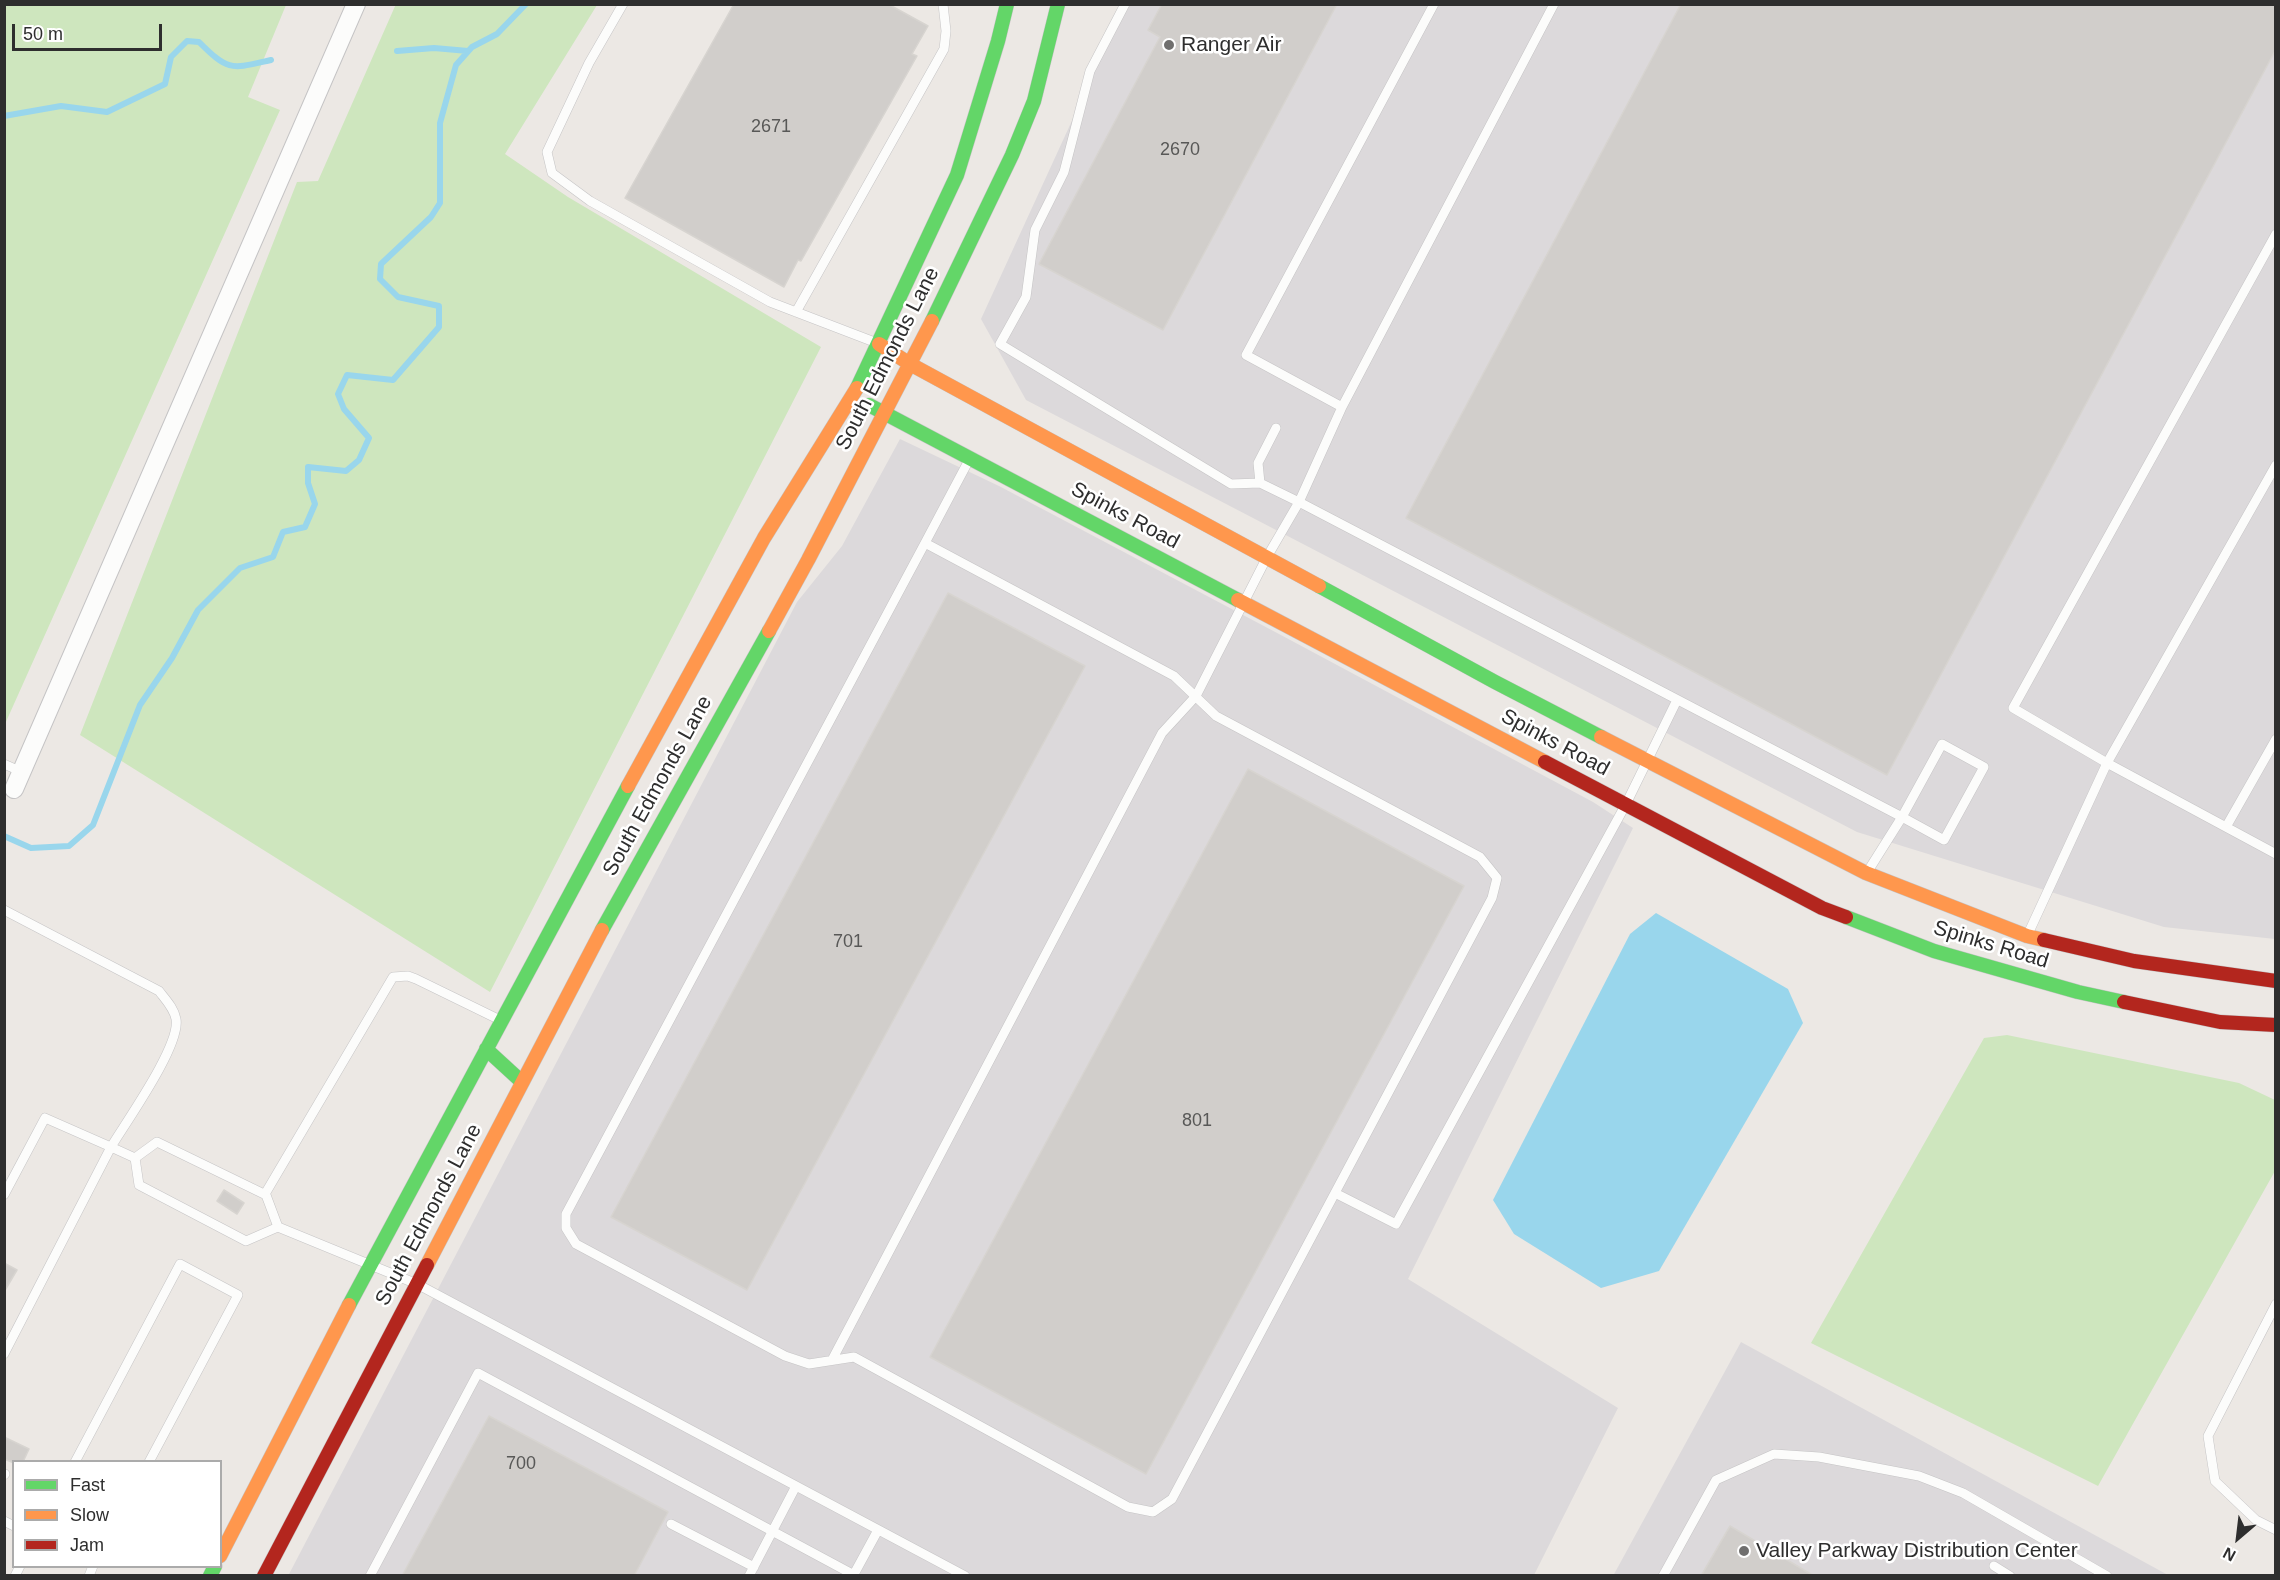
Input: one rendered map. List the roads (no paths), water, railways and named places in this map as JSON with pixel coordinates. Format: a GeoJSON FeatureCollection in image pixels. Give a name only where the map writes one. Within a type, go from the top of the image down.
{"type":"FeatureCollection","features":[{"type":"Feature","properties":{"kind":"main road","name":"South Edmonds Lane"},"geometry":{"type":"LineString","coordinates":[[222,1552],[370,1264],[486,1049],[764,538],[852,397],[879,344],[957,175],[989,73],[1007,4]]}},
{"type":"Feature","properties":{"kind":"main road","name":"South Edmonds Lane"},"geometry":{"type":"LineString","coordinates":[[264,1575],[596,941],[808,560],[910,364],[1012,155],[1034,101],[1058,4]]}},
{"type":"Feature","properties":{"kind":"main road","name":"Spinks Road"},"geometry":{"type":"LineString","coordinates":[[879,344],[910,364],[1495,682],[1866,873],[2026,941],[2134,961],[2276,981]]}},
{"type":"Feature","properties":{"kind":"main road","name":"Spinks Road"},"geometry":{"type":"LineString","coordinates":[[852,397],[1822,908],[1934,951],[2020,970],[2078,992],[2220,1022],[2276,1025]]}},
{"type":"Feature","properties":{"kind":"main road"},"geometry":{"type":"LineString","coordinates":[[486,1049],[522,1082]]}},
{"type":"Feature","properties":{"kind":"street"},"geometry":{"type":"LineString","coordinates":[[18,780],[356,4]]}},
{"type":"Feature","properties":{"kind":"lane"},"geometry":{"type":"LineString","coordinates":[[623,4],[589,63],[547,152],[552,173],[590,201],[770,302],[879,344]]}},
{"type":"Feature","properties":{"kind":"lane"},"geometry":{"type":"LineString","coordinates":[[796,312],[944,49],[946,31],[943,4]]}},
{"type":"Feature","properties":{"kind":"lane"},"geometry":{"type":"LineString","coordinates":[[1125,4],[1090,71],[1064,172],[1035,230],[1026,297],[1000,344],[1231,484],[1260,483],[1299,502],[1902,817],[1944,840],[1984,767],[1942,744],[1902,817],[1866,873]]}},
{"type":"Feature","properties":{"kind":"lane"},"geometry":{"type":"LineString","coordinates":[[1342,408],[1246,355],[1434,4]]}},
{"type":"Feature","properties":{"kind":"lane"},"geometry":{"type":"LineString","coordinates":[[832,1360],[1162,733],[1196,696],[1267,557],[1299,502],[1342,408],[1554,4]]}},
{"type":"Feature","properties":{"kind":"lane"},"geometry":{"type":"LineString","coordinates":[[2276,234],[2013,708],[2276,854]]}},
{"type":"Feature","properties":{"kind":"lane"},"geometry":{"type":"LineString","coordinates":[[1260,483],[1258,463],[1276,428]]}},
{"type":"Feature","properties":{"kind":"lane"},"geometry":{"type":"LineString","coordinates":[[925,543],[1174,676],[1216,716],[1480,857],[1497,878],[1492,898],[1172,1498],[1153,1512],[1128,1507],[854,1357],[809,1364],[784,1356],[576,1244],[566,1228],[566,1214],[970,458]]}},
{"type":"Feature","properties":{"kind":"lane"},"geometry":{"type":"LineString","coordinates":[[2026,941],[2107,762],[2276,465]]}},
{"type":"Feature","properties":{"kind":"lane"},"geometry":{"type":"LineString","coordinates":[[1335,1193],[1396,1224],[1626,804],[1677,700]]}},
{"type":"Feature","properties":{"kind":"lane"},"geometry":{"type":"LineString","coordinates":[[2226,827],[2276,739]]}},
{"type":"Feature","properties":{"kind":"lane"},"geometry":{"type":"LineString","coordinates":[[4,764],[18,780]]}},
{"type":"Feature","properties":{"kind":"lane"},"geometry":{"type":"LineString","coordinates":[[4,910],[159,991],[171,1007],[176,1020],[171,1048],[111,1147],[4,1354]]}},
{"type":"Feature","properties":{"kind":"lane"},"geometry":{"type":"LineString","coordinates":[[265,1194],[393,977],[408,976],[416,979],[502,1021]]}},
{"type":"Feature","properties":{"kind":"lane"},"geometry":{"type":"LineString","coordinates":[[4,1195],[45,1118],[135,1158]]}},
{"type":"Feature","properties":{"kind":"lane"},"geometry":{"type":"LineString","coordinates":[[135,1158],[157,1142],[265,1194],[278,1227]]}},
{"type":"Feature","properties":{"kind":"lane"},"geometry":{"type":"LineString","coordinates":[[135,1158],[139,1185],[246,1241],[278,1227],[417,1284],[965,1575]]}},
{"type":"Feature","properties":{"kind":"lane"},"geometry":{"type":"LineString","coordinates":[[76,1460],[180,1264],[238,1295],[150,1460]]}},
{"type":"Feature","properties":{"kind":"lane"},"geometry":{"type":"LineString","coordinates":[[2276,1304],[2208,1436],[2215,1481],[2256,1520],[2276,1530]]}},
{"type":"Feature","properties":{"kind":"lane"},"geometry":{"type":"LineString","coordinates":[[370,1575],[478,1373],[853,1575],[878,1530]]}},
{"type":"Feature","properties":{"kind":"lane"},"geometry":{"type":"LineString","coordinates":[[1663,1575],[1716,1480],[1774,1455],[1818,1457],[1919,1476],[1964,1493],[2091,1571],[2107,1575]]}},
{"type":"Feature","properties":{"kind":"lane"},"geometry":{"type":"LineString","coordinates":[[671,1524],[751,1571],[796,1486]]}},
{"type":"Feature","properties":{"kind":"lane"},"geometry":{"type":"LineString","coordinates":[[1994,1566],[2010,1575]]}},
{"type":"Feature","properties":{"kind":"water"},"geometry":{"type":"Polygon","coordinates":[[[1656,913],[1788,989],[1803,1023],[1659,1271],[1601,1288],[1514,1234],[1493,1200],[1630,934],[1656,913]]]}},
{"type":"Feature","properties":{"kind":"waterway"},"geometry":{"type":"LineString","coordinates":[[4,836],[31,848],[69,846],[93,825],[140,705],[172,658],[198,610],[240,568],[273,557],[283,532],[305,527],[315,504],[308,483],[308,467],[346,471],[359,460],[369,438],[344,409],[338,394],[347,375],[393,380],[439,327],[439,306],[398,297],[380,279],[381,264],[431,217],[440,203],[440,123],[456,65],[472,47],[497,34],[526,4]]}},
{"type":"Feature","properties":{"kind":"waterway"},"geometry":{"type":"LineString","coordinates":[[4,116],[61,106],[107,112],[165,84],[171,57],[187,41],[199,42],[217,59],[231,66],[271,60]]}},
{"type":"Feature","properties":{"kind":"waterway"},"geometry":{"type":"LineString","coordinates":[[397,51],[434,48],[468,51]]}},
{"type":"Feature","properties":{"kind":"place","name":"Ranger Air"},"geometry":{"type":"Point","coordinates":[1169,45]}},
{"type":"Feature","properties":{"kind":"place","name":"Valley Parkway Distribution Center"},"geometry":{"type":"Point","coordinates":[1744,1551]}}]}
